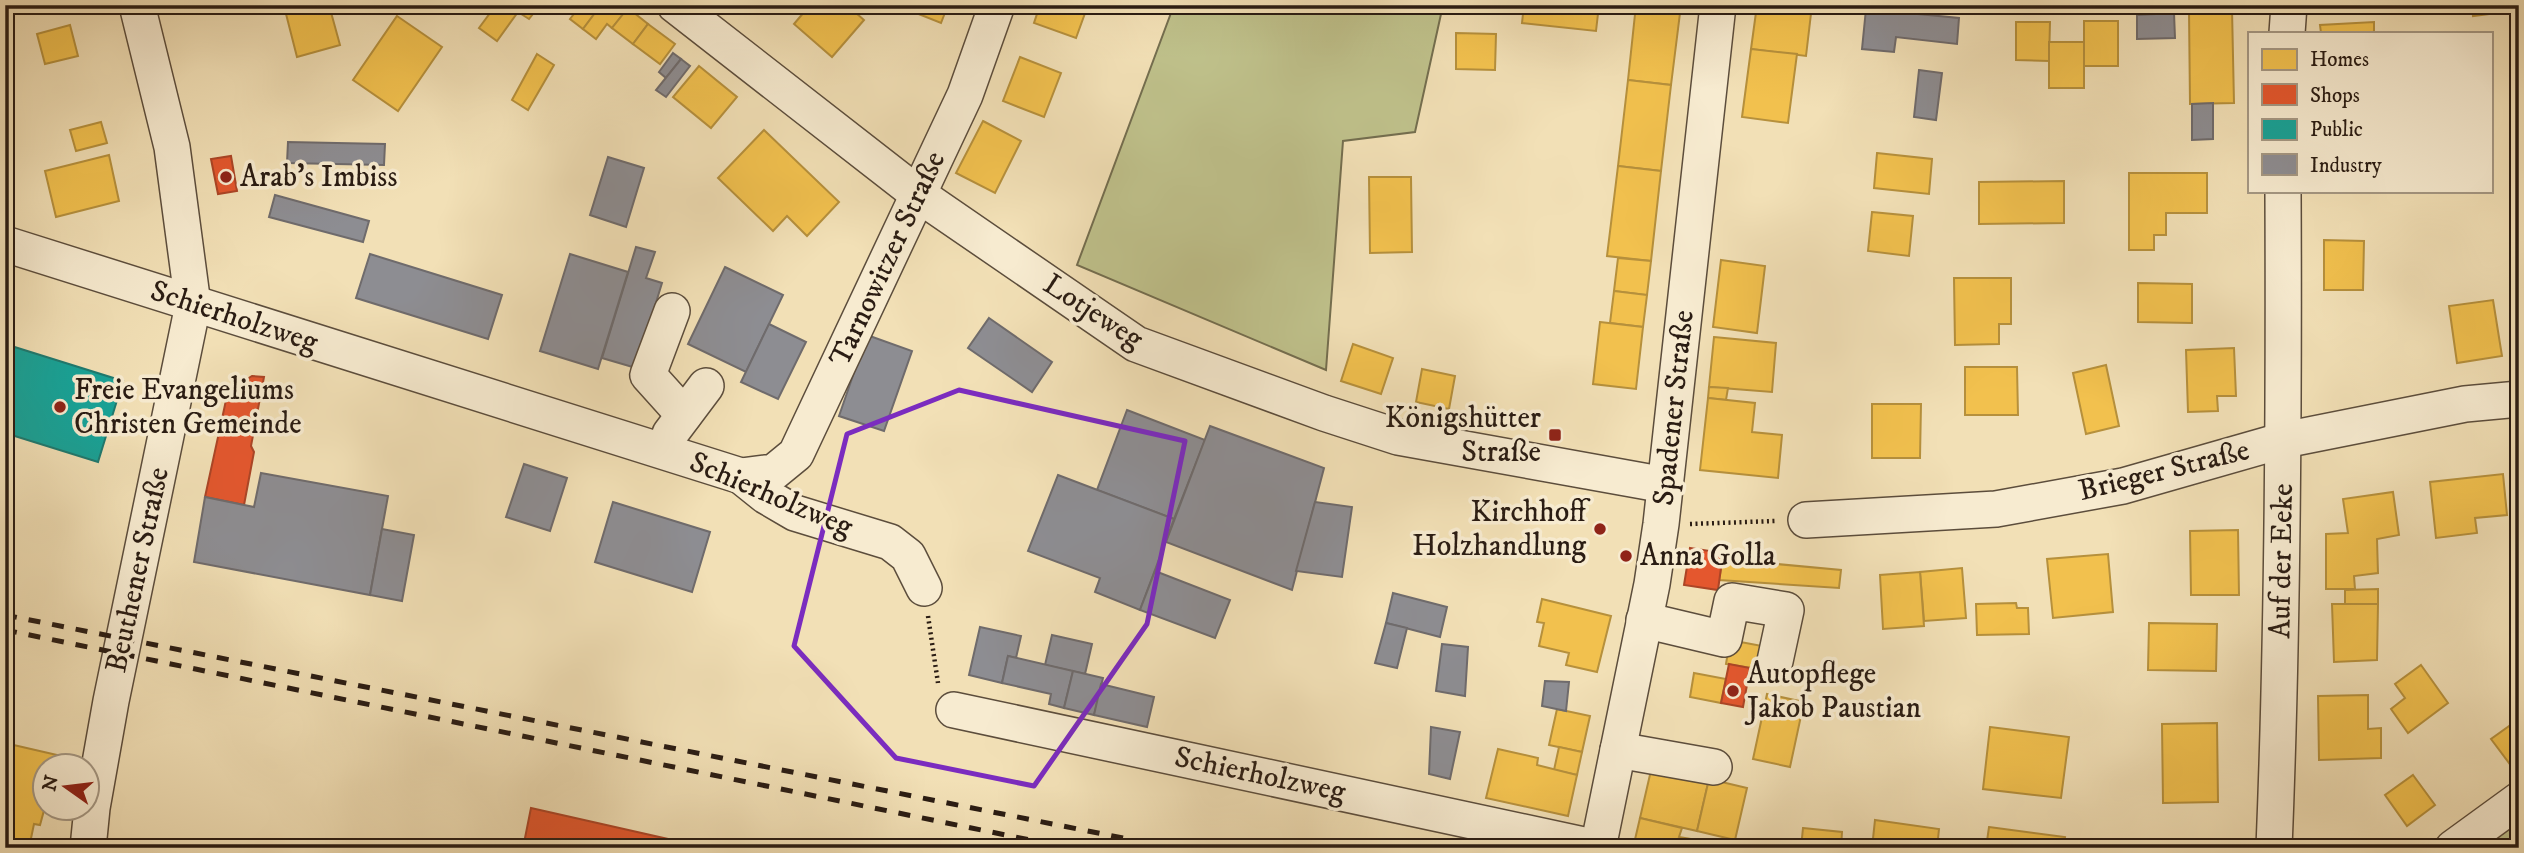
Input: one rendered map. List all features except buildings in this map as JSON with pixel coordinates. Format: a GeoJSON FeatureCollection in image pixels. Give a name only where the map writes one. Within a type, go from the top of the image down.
{"type":"FeatureCollection","features":[{"type":"Feature","properties":{"kind":"street","name":"Beuthener Straße"},"geometry":{"type":"LineString","coordinates":[[88,848],[92,808],[111,701],[192,304],[172,148],[137,5]]}},
{"type":"Feature","properties":{"kind":"street","name":"Lotjeweg"},"geometry":{"type":"LineString","coordinates":[[675,5],[919,195],[1136,344],[1398,437],[1665,485]]}},
{"type":"Feature","properties":{"kind":"street","name":"Tarnowitzer Straße"},"geometry":{"type":"LineString","coordinates":[[741,476],[774,472],[796,454],[965,95],[997,5]]}},
{"type":"Feature","properties":{"kind":"street","name":"Spadener Straße"},"geometry":{"type":"LineString","coordinates":[[1598,848],[1661,524],[1718,5]]}},
{"type":"Feature","properties":{"kind":"street"},"geometry":{"type":"LineString","coordinates":[[2287,32],[2288,5]]}},
{"type":"Feature","properties":{"kind":"street","name":"Auf der Eeke"},"geometry":{"type":"LineString","coordinates":[[2274,848],[2281,667],[2283,192]]}},
{"type":"Feature","properties":{"kind":"street","name":"Schierholzweg"},"geometry":{"type":"LineString","coordinates":[[5,244],[741,476],[766,496],[795,513],[890,542],[908,556],[924,588]]}},
{"type":"Feature","properties":{"kind":"street"},"geometry":{"type":"LineString","coordinates":[[672,311],[649,375],[684,415]]}},
{"type":"Feature","properties":{"kind":"street"},"geometry":{"type":"LineString","coordinates":[[657,450],[706,386]]}},
{"type":"Feature","properties":{"kind":"street","name":"Brieger Straße"},"geometry":{"type":"LineString","coordinates":[[1805,520],[1996,509],[2123,486],[2284,440],[2465,404],[2519,399]]}},
{"type":"Feature","properties":{"kind":"street"},"geometry":{"type":"LineString","coordinates":[[1644,620],[1724,639],[1732,601],[1786,610],[1775,661]]}},
{"type":"Feature","properties":{"kind":"street","name":"Schierholzweg"},"geometry":{"type":"LineString","coordinates":[[954,710],[1598,848]]}},
{"type":"Feature","properties":{"kind":"street"},"geometry":{"type":"LineString","coordinates":[[1618,750],[1714,767]]}},
{"type":"Feature","properties":{"kind":"street"},"geometry":{"type":"LineString","coordinates":[[2453,848],[2519,800]]}},
{"type":"Feature","properties":{"kind":"path"},"geometry":{"type":"LineString","coordinates":[[1661,524],[1805,520]]}},
{"type":"Feature","properties":{"kind":"path"},"geometry":{"type":"LineString","coordinates":[[924,588],[940,696],[954,710]]}},
{"type":"Feature","properties":{"kind":"highlighted area"},"geometry":{"type":"Polygon","coordinates":[[[959,390],[1185,441],[1147,624],[1034,786],[896,758],[794,646],[847,434],[959,390]]]}},
{"type":"Feature","properties":{"kind":"green space"},"geometry":{"type":"Polygon","coordinates":[[[1174,5],[1443,5],[1415,132],[1343,141],[1326,370],[1077,265],[1174,5]]]}},
{"type":"Feature","properties":{"kind":"green space"},"geometry":{"type":"Polygon","coordinates":[[[2519,814],[2519,848],[2474,848],[2519,814]]]}},
{"type":"Feature","properties":{"kind":"railway"},"geometry":{"type":"LineString","coordinates":[[5,615],[1173,848]]}},
{"type":"Feature","properties":{"kind":"railway"},"geometry":{"type":"LineString","coordinates":[[5,630],[1069,848]]}},
{"type":"Feature","properties":{"kind":"place","name":"Arab's Imbiss"},"geometry":{"type":"Point","coordinates":[226,177]}},
{"type":"Feature","properties":{"kind":"place","name":"Freie Evangeliums Christen Gemeinde"},"geometry":{"type":"Point","coordinates":[60,407]}},
{"type":"Feature","properties":{"kind":"place","name":"Königshütter Straße"},"geometry":{"type":"Point","coordinates":[1555,435]}},
{"type":"Feature","properties":{"kind":"place","name":"Kirchhoff Holzhandlung"},"geometry":{"type":"Point","coordinates":[1600,529]}},
{"type":"Feature","properties":{"kind":"place","name":"Anna Golla"},"geometry":{"type":"Point","coordinates":[1626,556]}},
{"type":"Feature","properties":{"kind":"place","name":"Autopflege Jakob Paustian"},"geometry":{"type":"Point","coordinates":[1733,691]}}]}
